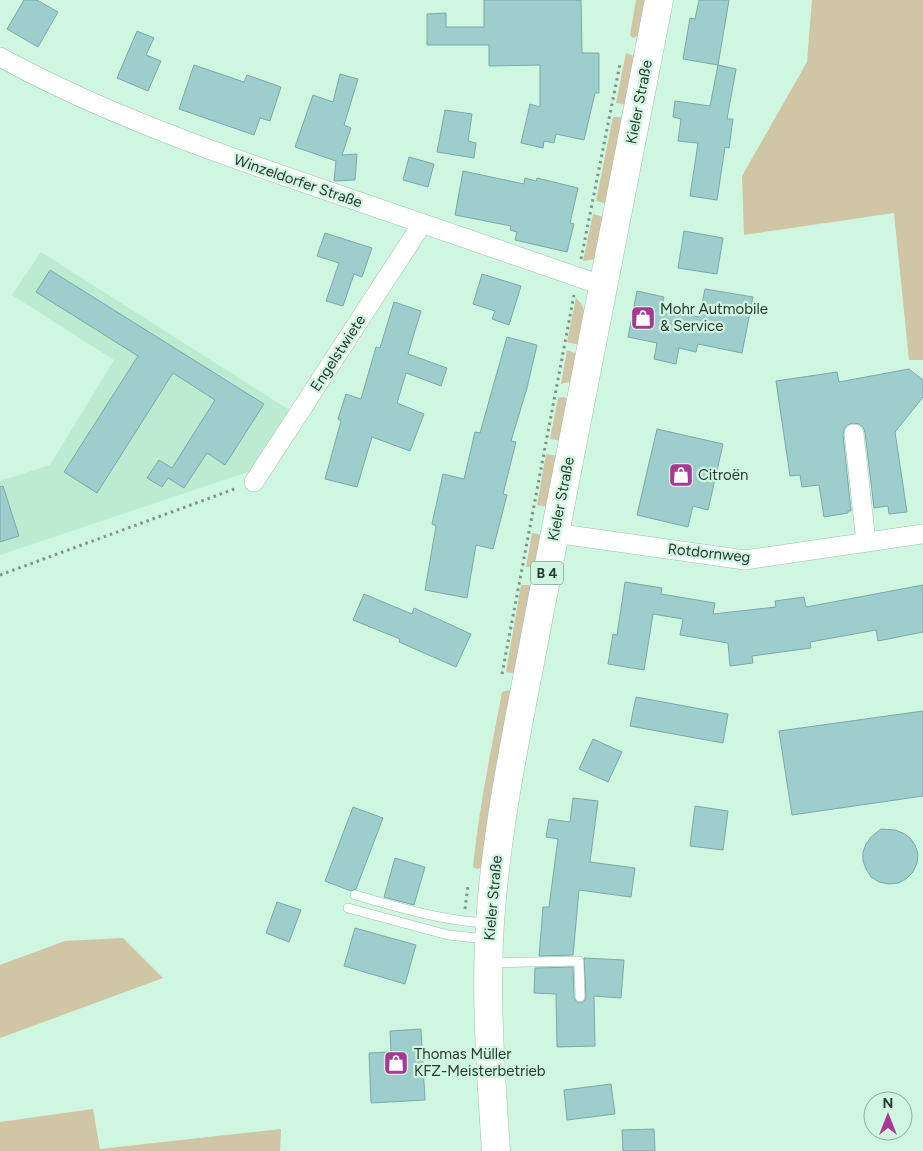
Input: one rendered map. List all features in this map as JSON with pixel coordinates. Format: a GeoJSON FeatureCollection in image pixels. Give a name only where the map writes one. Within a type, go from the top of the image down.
{"type":"FeatureCollection","features":[{"type":"Feature","properties":{"kind":"main road","name":"Kieler Straße"},"geometry":{"type":"LineString","coordinates":[[496,1151],[491,1069],[489,942],[495,868],[554,533],[659,0]]}},
{"type":"Feature","properties":{"kind":"street","name":"Winzeldorfer Straße"},"geometry":{"type":"LineString","coordinates":[[0,57],[37,78],[154,128],[265,170],[604,286]]}},
{"type":"Feature","properties":{"kind":"street","name":"Engelstwiete"},"geometry":{"type":"LineString","coordinates":[[254,482],[422,224]]}},
{"type":"Feature","properties":{"kind":"street"},"geometry":{"type":"LineString","coordinates":[[854,434],[866,542]]}},
{"type":"Feature","properties":{"kind":"street","name":"Rotdornweg"},"geometry":{"type":"LineString","coordinates":[[554,533],[746,560],[923,534]]}},
{"type":"Feature","properties":{"kind":"lane"},"geometry":{"type":"LineString","coordinates":[[355,896],[441,918],[465,922],[489,942]]}},
{"type":"Feature","properties":{"kind":"lane"},"geometry":{"type":"LineString","coordinates":[[348,908],[448,935],[579,961],[580,997]]}},
{"type":"Feature","properties":{"kind":"path"},"geometry":{"type":"LineString","coordinates":[[0,575],[254,482]]}},
{"type":"Feature","properties":{"kind":"shaded area"},"geometry":{"type":"Polygon","coordinates":[[[636,0],[647,0],[640,35],[633,38],[630,35],[636,0]]]}},
{"type":"Feature","properties":{"kind":"shaded area"},"geometry":{"type":"Polygon","coordinates":[[[812,0],[923,0],[923,360],[909,360],[894,213],[744,235],[742,176],[807,62],[812,0]]]}},
{"type":"Feature","properties":{"kind":"shaded area"},"geometry":{"type":"Polygon","coordinates":[[[626,53],[636,57],[626,105],[616,103],[626,53]]]}},
{"type":"Feature","properties":{"kind":"shaded area"},"geometry":{"type":"Polygon","coordinates":[[[613,117],[624,119],[608,204],[596,201],[613,117]]]}},
{"type":"Feature","properties":{"kind":"shaded area"},"geometry":{"type":"Polygon","coordinates":[[[593,214],[604,217],[595,259],[583,261],[593,214]]]}},
{"type":"Feature","properties":{"kind":"shaded area"},"geometry":{"type":"Polygon","coordinates":[[[41,252],[291,411],[254,470],[0,555],[0,481],[50,465],[114,360],[12,295],[41,252]]]}},
{"type":"Feature","properties":{"kind":"shaded area"},"geometry":{"type":"Polygon","coordinates":[[[576,298],[581,303],[585,314],[580,345],[567,342],[576,298]]]}},
{"type":"Feature","properties":{"kind":"shaded area"},"geometry":{"type":"Polygon","coordinates":[[[567,350],[575,353],[577,356],[572,381],[561,384],[567,350]]]}},
{"type":"Feature","properties":{"kind":"shaded area"},"geometry":{"type":"Polygon","coordinates":[[[564,397],[568,400],[562,441],[550,439],[558,398],[564,397]]]}},
{"type":"Feature","properties":{"kind":"shaded area"},"geometry":{"type":"Polygon","coordinates":[[[546,454],[558,456],[549,507],[537,505],[546,454]]]}},
{"type":"Feature","properties":{"kind":"shaded area"},"geometry":{"type":"Polygon","coordinates":[[[532,533],[544,535],[536,567],[526,567],[532,533]]]}},
{"type":"Feature","properties":{"kind":"shaded area"},"geometry":{"type":"Polygon","coordinates":[[[521,585],[529,585],[533,588],[518,674],[506,672],[521,585]]]}},
{"type":"Feature","properties":{"kind":"shaded area"},"geometry":{"type":"Polygon","coordinates":[[[509,690],[513,694],[482,867],[477,869],[473,867],[486,779],[502,692],[509,690]]]}},
{"type":"Feature","properties":{"kind":"shaded area"},"geometry":{"type":"Polygon","coordinates":[[[123,938],[163,978],[0,1038],[0,965],[65,941],[123,938]]]}},
{"type":"Feature","properties":{"kind":"shaded area"},"geometry":{"type":"Polygon","coordinates":[[[93,1109],[100,1149],[281,1129],[280,1151],[0,1151],[0,1122],[93,1109]]]}},
{"type":"Feature","properties":{"kind":"building"},"geometry":{"type":"Polygon","coordinates":[[[24,0],[37,0],[58,12],[38,47],[7,29],[24,0]]]}},
{"type":"Feature","properties":{"kind":"building"},"geometry":{"type":"Polygon","coordinates":[[[484,0],[581,0],[582,53],[599,53],[599,93],[595,93],[584,140],[556,134],[554,143],[544,141],[543,148],[521,143],[530,104],[540,107],[540,65],[489,66],[489,45],[427,45],[427,14],[446,13],[446,27],[484,27],[484,0]]]}},
{"type":"Feature","properties":{"kind":"building"},"geometry":{"type":"Polygon","coordinates":[[[699,0],[729,0],[718,65],[683,59],[690,18],[695,19],[699,0]]]}},
{"type":"Feature","properties":{"kind":"building"},"geometry":{"type":"Polygon","coordinates":[[[137,31],[154,38],[146,55],[161,61],[148,91],[117,78],[137,31]]]}},
{"type":"Feature","properties":{"kind":"building"},"geometry":{"type":"Polygon","coordinates":[[[194,65],[244,82],[247,75],[281,87],[270,121],[260,118],[254,135],[179,109],[194,65]]]}},
{"type":"Feature","properties":{"kind":"building"},"geometry":{"type":"Polygon","coordinates":[[[718,65],[736,69],[727,119],[733,119],[729,148],[725,147],[717,200],[690,196],[698,143],[678,141],[681,119],[673,117],[675,101],[710,106],[718,65]]]}},
{"type":"Feature","properties":{"kind":"building"},"geometry":{"type":"Polygon","coordinates":[[[340,74],[358,79],[344,125],[351,128],[342,155],[357,154],[355,180],[334,181],[336,161],[295,147],[313,95],[333,102],[340,74]]]}},
{"type":"Feature","properties":{"kind":"building"},"geometry":{"type":"Polygon","coordinates":[[[445,110],[472,114],[468,141],[476,143],[474,158],[437,152],[445,110]]]}},
{"type":"Feature","properties":{"kind":"building"},"geometry":{"type":"Polygon","coordinates":[[[409,157],[434,164],[428,187],[403,180],[409,157]]]}},
{"type":"Feature","properties":{"kind":"building"},"geometry":{"type":"Polygon","coordinates":[[[463,171],[524,184],[525,178],[536,181],[537,178],[578,188],[570,223],[574,224],[567,252],[515,240],[517,232],[510,230],[511,226],[455,215],[463,171]]]}},
{"type":"Feature","properties":{"kind":"building"},"geometry":{"type":"Polygon","coordinates":[[[684,231],[723,238],[717,274],[678,268],[684,231]]]}},
{"type":"Feature","properties":{"kind":"building"},"geometry":{"type":"Polygon","coordinates":[[[325,233],[372,248],[362,277],[354,274],[343,306],[326,301],[339,263],[317,256],[325,233]]]}},
{"type":"Feature","properties":{"kind":"building"},"geometry":{"type":"Polygon","coordinates":[[[50,270],[264,404],[225,465],[207,453],[184,488],[168,478],[162,487],[147,478],[159,460],[172,468],[215,400],[173,373],[97,493],[64,472],[138,356],[36,292],[50,270]]]}},
{"type":"Feature","properties":{"kind":"building"},"geometry":{"type":"Polygon","coordinates":[[[482,274],[521,286],[509,325],[492,319],[495,311],[473,304],[482,274]]]}},
{"type":"Feature","properties":{"kind":"building"},"geometry":{"type":"Polygon","coordinates":[[[705,289],[753,297],[742,353],[698,344],[696,352],[679,348],[676,364],[654,359],[657,343],[628,337],[637,291],[664,297],[662,309],[699,317],[705,289]]]}},
{"type":"Feature","properties":{"kind":"building"},"geometry":{"type":"Polygon","coordinates":[[[394,302],[421,311],[408,354],[447,368],[441,386],[406,373],[397,403],[424,414],[410,451],[372,437],[357,487],[325,479],[341,421],[338,419],[346,394],[361,399],[376,347],[380,348],[394,302]]]}},
{"type":"Feature","properties":{"kind":"building"},"geometry":{"type":"Polygon","coordinates":[[[507,337],[537,345],[527,388],[511,441],[516,442],[503,494],[507,495],[493,549],[476,545],[467,598],[425,590],[436,526],[432,524],[443,474],[464,479],[475,432],[480,433],[507,337]]]}},
{"type":"Feature","properties":{"kind":"building"},"geometry":{"type":"Polygon","coordinates":[[[909,369],[923,380],[923,397],[895,432],[907,512],[889,514],[888,506],[874,508],[865,432],[859,424],[853,423],[847,425],[843,435],[851,511],[824,517],[819,485],[802,487],[800,475],[790,476],[776,381],[837,372],[839,382],[909,369]]]}},
{"type":"Feature","properties":{"kind":"building","name":"Citroën"},"geometry":{"type":"Polygon","coordinates":[[[657,429],[723,444],[708,510],[693,506],[688,527],[637,515],[657,429]]]}},
{"type":"Feature","properties":{"kind":"building"},"geometry":{"type":"Polygon","coordinates":[[[3,486],[19,536],[0,542],[0,487],[3,486]]]}},
{"type":"Feature","properties":{"kind":"building"},"geometry":{"type":"Polygon","coordinates":[[[625,582],[662,588],[661,594],[715,603],[713,614],[776,607],[775,601],[804,597],[806,607],[923,585],[923,632],[878,641],[876,630],[810,642],[811,648],[752,656],[753,663],[730,666],[728,643],[680,635],[683,619],[653,614],[644,670],[608,664],[613,634],[617,635],[625,582]]]}},
{"type":"Feature","properties":{"kind":"building"},"geometry":{"type":"Polygon","coordinates":[[[364,594],[412,614],[414,608],[471,634],[456,667],[399,642],[400,639],[353,620],[364,594]]]}},
{"type":"Feature","properties":{"kind":"building"},"geometry":{"type":"Polygon","coordinates":[[[636,697],[728,714],[723,743],[630,726],[636,697]]]}},
{"type":"Feature","properties":{"kind":"building"},"geometry":{"type":"Polygon","coordinates":[[[923,711],[923,796],[792,815],[779,731],[923,711]]]}},
{"type":"Feature","properties":{"kind":"building"},"geometry":{"type":"Polygon","coordinates":[[[593,739],[622,752],[608,782],[579,769],[593,739]]]}},
{"type":"Feature","properties":{"kind":"building"},"geometry":{"type":"Polygon","coordinates":[[[573,798],[598,801],[590,862],[635,868],[631,897],[579,890],[573,955],[539,956],[543,907],[549,907],[558,839],[546,837],[549,819],[570,822],[573,798]]]}},
{"type":"Feature","properties":{"kind":"building"},"geometry":{"type":"Polygon","coordinates":[[[695,806],[728,811],[723,850],[690,846],[695,806]]]}},
{"type":"Feature","properties":{"kind":"building"},"geometry":{"type":"Polygon","coordinates":[[[353,807],[383,818],[356,889],[351,891],[325,881],[353,807]]]}},
{"type":"Feature","properties":{"kind":"building"},"geometry":{"type":"Polygon","coordinates":[[[881,829],[895,830],[903,833],[915,845],[918,854],[913,872],[906,879],[898,883],[879,882],[871,877],[863,861],[863,852],[866,844],[881,829]]]}},
{"type":"Feature","properties":{"kind":"building"},"geometry":{"type":"Polygon","coordinates":[[[395,858],[425,867],[414,905],[384,897],[395,858]]]}},
{"type":"Feature","properties":{"kind":"building"},"geometry":{"type":"Polygon","coordinates":[[[277,902],[301,910],[289,942],[266,933],[277,902]]]}},
{"type":"Feature","properties":{"kind":"building"},"geometry":{"type":"Polygon","coordinates":[[[355,928],[416,945],[405,984],[344,966],[355,928]]]}},
{"type":"Feature","properties":{"kind":"building"},"geometry":{"type":"Polygon","coordinates":[[[584,958],[624,960],[621,998],[594,996],[595,1046],[557,1047],[556,994],[534,993],[535,968],[573,967],[574,998],[577,1002],[581,1003],[586,997],[584,958]]]}},
{"type":"Feature","properties":{"kind":"building","name":"Thomas Müller KFZ-Meisterbetrieb"},"geometry":{"type":"Polygon","coordinates":[[[421,1029],[425,1100],[371,1103],[369,1053],[391,1052],[390,1031],[421,1029]]]}},
{"type":"Feature","properties":{"kind":"building"},"geometry":{"type":"Polygon","coordinates":[[[611,1084],[615,1114],[567,1120],[564,1090],[611,1084]]]}},
{"type":"Feature","properties":{"kind":"building"},"geometry":{"type":"Polygon","coordinates":[[[654,1129],[655,1151],[623,1151],[622,1130],[654,1129]]]}},
{"type":"Feature","properties":{"kind":"place","name":"Mohr Autmobile & Service"},"geometry":{"type":"Point","coordinates":[643,318]}},
{"type":"Feature","properties":{"kind":"place","name":"Citroën"},"geometry":{"type":"Point","coordinates":[681,475]}},
{"type":"Feature","properties":{"kind":"place","name":"Thomas Müller KFZ-Meisterbetrieb"},"geometry":{"type":"Point","coordinates":[396,1063]}}]}
